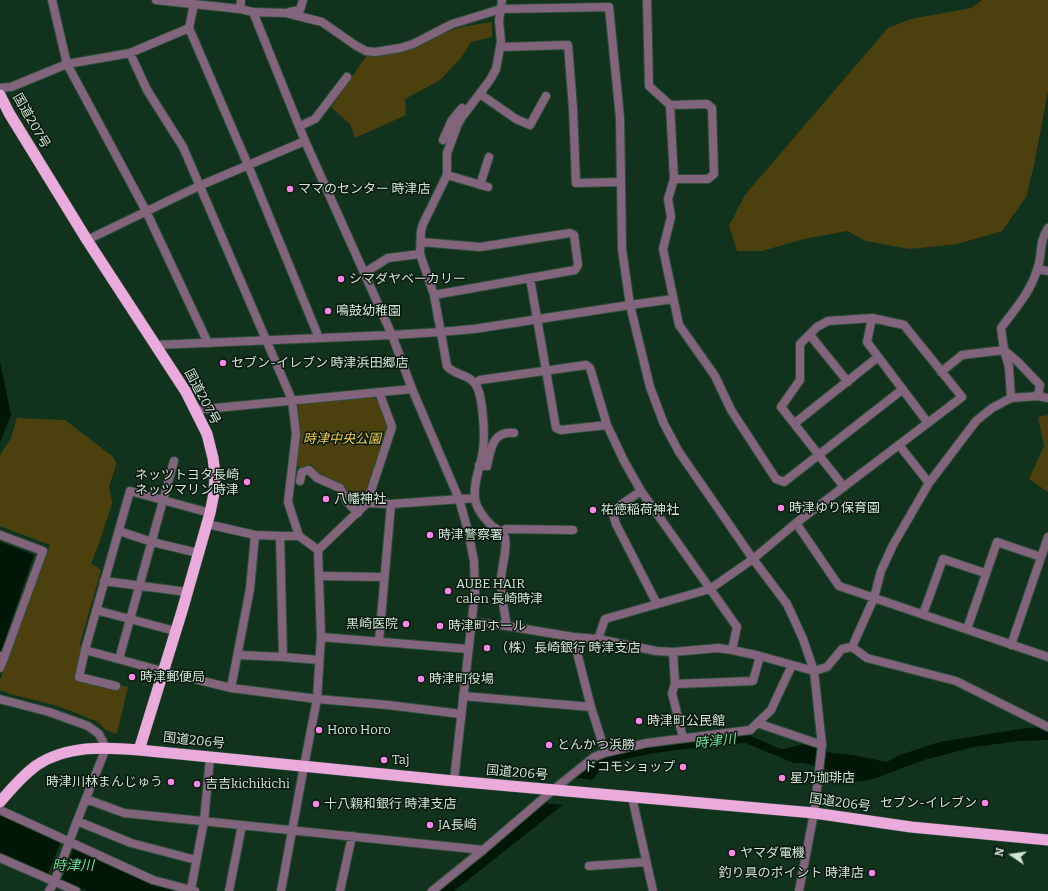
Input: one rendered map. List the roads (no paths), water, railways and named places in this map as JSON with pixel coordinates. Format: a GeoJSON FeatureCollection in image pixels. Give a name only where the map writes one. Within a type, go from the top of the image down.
{"type":"FeatureCollection","features":[{"type":"Feature","properties":{"kind":"highway","name":"国道207号"},"geometry":{"type":"LineString","coordinates":[[0,95],[9,113],[87,240],[186,392],[207,434],[213,458],[215,474],[214,493],[210,513],[139,750]]}},
{"type":"Feature","properties":{"kind":"highway","name":"国道206号"},"geometry":{"type":"LineString","coordinates":[[0,802],[26,773],[47,760],[71,752],[106,748],[814,813],[911,827],[1048,840]]}},
{"type":"Feature","properties":{"kind":"street"},"geometry":{"type":"LineString","coordinates":[[52,0],[67,64],[146,211],[208,343]]}},
{"type":"Feature","properties":{"kind":"street"},"geometry":{"type":"LineString","coordinates":[[156,0],[176,1],[253,12],[286,12],[300,10],[302,0]]}},
{"type":"Feature","properties":{"kind":"street"},"geometry":{"type":"LineString","coordinates":[[240,9],[241,0]]}},
{"type":"Feature","properties":{"kind":"street"},"geometry":{"type":"LineString","coordinates":[[502,0],[499,21],[501,42],[496,69],[478,97],[462,117],[454,133],[447,153],[447,174],[423,224],[420,254],[434,295],[447,366],[450,369],[467,376],[475,383],[479,392],[484,428],[483,450],[474,487],[475,498],[480,512],[501,532],[506,539],[501,579],[502,600],[507,626]]}},
{"type":"Feature","properties":{"kind":"street"},"geometry":{"type":"LineString","coordinates":[[647,0],[649,86],[670,105],[707,104],[712,108],[714,174],[708,180],[674,179]]}},
{"type":"Feature","properties":{"kind":"street"},"geometry":{"type":"LineString","coordinates":[[194,4],[190,28],[319,338]]}},
{"type":"Feature","properties":{"kind":"street"},"geometry":{"type":"LineString","coordinates":[[286,12],[322,22],[355,46],[366,51],[375,52],[400,48],[413,44],[452,24],[501,9],[609,7],[620,118],[622,249],[630,305],[650,387],[664,424],[679,452],[753,559],[787,604],[803,639],[814,671],[822,745],[814,813],[799,891]]}},
{"type":"Feature","properties":{"kind":"street"},"geometry":{"type":"LineString","coordinates":[[253,12],[305,141],[392,336],[412,389],[459,499],[468,531],[474,561],[475,592],[454,781]]}},
{"type":"Feature","properties":{"kind":"street"},"geometry":{"type":"LineString","coordinates":[[0,88],[11,87],[67,64],[130,53],[190,28]]}},
{"type":"Feature","properties":{"kind":"street"},"geometry":{"type":"LineString","coordinates":[[500,47],[568,45],[573,108],[576,183],[620,182]]}},
{"type":"Feature","properties":{"kind":"street"},"geometry":{"type":"LineString","coordinates":[[130,53],[147,90],[183,147],[292,400],[296,434],[288,502],[299,536],[318,550]]}},
{"type":"Feature","properties":{"kind":"street"},"geometry":{"type":"LineString","coordinates":[[300,126],[315,119],[347,77]]}},
{"type":"Feature","properties":{"kind":"street"},"geometry":{"type":"LineString","coordinates":[[478,97],[516,119],[530,124],[546,96]]}},
{"type":"Feature","properties":{"kind":"street"},"geometry":{"type":"LineString","coordinates":[[443,140],[452,120],[464,105],[478,97]]}},
{"type":"Feature","properties":{"kind":"street"},"geometry":{"type":"LineString","coordinates":[[670,105],[674,179],[668,199],[671,217],[663,249],[679,325],[715,376],[731,410],[776,479],[784,482],[903,389]]}},
{"type":"Feature","properties":{"kind":"street"},"geometry":{"type":"LineString","coordinates":[[87,240],[199,186],[305,141]]}},
{"type":"Feature","properties":{"kind":"street"},"geometry":{"type":"LineString","coordinates":[[447,174],[484,186],[489,157]]}},
{"type":"Feature","properties":{"kind":"street"},"geometry":{"type":"LineString","coordinates":[[1011,398],[1009,367],[1004,350],[1001,328],[1030,290],[1038,269],[1042,238],[1048,228]]}},
{"type":"Feature","properties":{"kind":"street"},"geometry":{"type":"LineString","coordinates":[[421,242],[480,247],[570,233],[574,235],[578,265],[575,270],[434,295]]}},
{"type":"Feature","properties":{"kind":"street"},"geometry":{"type":"LineString","coordinates":[[364,273],[388,258],[420,254]]}},
{"type":"Feature","properties":{"kind":"street"},"geometry":{"type":"LineString","coordinates":[[1038,269],[1048,271]]}},
{"type":"Feature","properties":{"kind":"street"},"geometry":{"type":"LineString","coordinates":[[530,278],[556,428],[561,430],[607,424]]}},
{"type":"Feature","properties":{"kind":"street"},"geometry":{"type":"LineString","coordinates":[[155,345],[392,336],[440,332],[673,299]]}},
{"type":"Feature","properties":{"kind":"street"},"geometry":{"type":"LineString","coordinates":[[598,639],[605,619],[710,589],[753,559],[796,524],[962,397],[904,325],[872,318],[828,321],[817,327],[800,344],[800,380],[781,406],[844,487]]}},
{"type":"Feature","properties":{"kind":"street"},"geometry":{"type":"LineString","coordinates":[[872,318],[867,342],[928,422]]}},
{"type":"Feature","properties":{"kind":"street"},"geometry":{"type":"LineString","coordinates":[[810,334],[848,382]]}},
{"type":"Feature","properties":{"kind":"street"},"geometry":{"type":"LineString","coordinates":[[941,372],[962,355],[1004,350],[1040,385],[1038,396]]}},
{"type":"Feature","properties":{"kind":"street"},"geometry":{"type":"LineString","coordinates":[[794,423],[878,357]]}},
{"type":"Feature","properties":{"kind":"street"},"geometry":{"type":"LineString","coordinates":[[475,383],[480,380],[547,370],[586,365],[590,368],[607,424],[624,461],[641,491],[737,627],[732,650]]}},
{"type":"Feature","properties":{"kind":"street"},"geometry":{"type":"LineString","coordinates":[[195,410],[412,389]]}},
{"type":"Feature","properties":{"kind":"street"},"geometry":{"type":"LineString","coordinates":[[281,891],[317,700],[321,637],[318,550],[367,503],[392,427],[379,392]]}},
{"type":"Feature","properties":{"kind":"street"},"geometry":{"type":"LineString","coordinates":[[852,647],[874,598],[881,572],[893,545],[929,484],[976,421],[992,408],[1011,398],[1038,396],[1048,398]]}},
{"type":"Feature","properties":{"kind":"street"},"geometry":{"type":"LineString","coordinates":[[479,465],[487,466],[491,450],[497,437],[502,433],[514,433]]}},
{"type":"Feature","properties":{"kind":"street"},"geometry":{"type":"LineString","coordinates":[[899,445],[929,484]]}},
{"type":"Feature","properties":{"kind":"street"},"geometry":{"type":"LineString","coordinates":[[119,659],[174,461]]}},
{"type":"Feature","properties":{"kind":"street"},"geometry":{"type":"LineString","coordinates":[[300,481],[302,472],[310,470],[316,478],[340,488],[347,502],[358,513]]}},
{"type":"Feature","properties":{"kind":"street"},"geometry":{"type":"LineString","coordinates":[[116,686],[79,678],[85,650],[130,491],[210,513]]}},
{"type":"Feature","properties":{"kind":"street"},"geometry":{"type":"LineString","coordinates":[[641,491],[616,508],[613,514],[616,524],[657,604]]}},
{"type":"Feature","properties":{"kind":"street"},"geometry":{"type":"LineString","coordinates":[[367,503],[391,504],[475,498]]}},
{"type":"Feature","properties":{"kind":"street"},"geometry":{"type":"LineString","coordinates":[[379,641],[391,504]]}},
{"type":"Feature","properties":{"kind":"street"},"geometry":{"type":"LineString","coordinates":[[207,524],[255,534],[299,536]]}},
{"type":"Feature","properties":{"kind":"street"},"geometry":{"type":"LineString","coordinates":[[796,524],[839,586],[1048,657]]}},
{"type":"Feature","properties":{"kind":"street"},"geometry":{"type":"LineString","coordinates":[[501,532],[506,529],[573,530]]}},
{"type":"Feature","properties":{"kind":"street"},"geometry":{"type":"LineString","coordinates":[[119,531],[152,542],[198,553]]}},
{"type":"Feature","properties":{"kind":"street"},"geometry":{"type":"LineString","coordinates":[[231,688],[250,589],[255,534]]}},
{"type":"Feature","properties":{"kind":"street"},"geometry":{"type":"LineString","coordinates":[[0,535],[43,551],[2,657],[0,668]]}},
{"type":"Feature","properties":{"kind":"street"},"geometry":{"type":"LineString","coordinates":[[280,536],[283,657]]}},
{"type":"Feature","properties":{"kind":"street"},"geometry":{"type":"LineString","coordinates":[[1011,645],[1048,537]]}},
{"type":"Feature","properties":{"kind":"street"},"geometry":{"type":"LineString","coordinates":[[967,629],[985,573],[997,542],[1041,557]]}},
{"type":"Feature","properties":{"kind":"street"},"geometry":{"type":"LineString","coordinates":[[924,614],[943,559],[985,573]]}},
{"type":"Feature","properties":{"kind":"street"},"geometry":{"type":"LineString","coordinates":[[319,576],[384,577]]}},
{"type":"Feature","properties":{"kind":"street"},"geometry":{"type":"LineString","coordinates":[[104,581],[187,592]]}},
{"type":"Feature","properties":{"kind":"street"},"geometry":{"type":"LineString","coordinates":[[96,610],[175,631]]}},
{"type":"Feature","properties":{"kind":"street"},"geometry":{"type":"LineString","coordinates":[[472,622],[507,626],[572,637],[598,639],[656,651],[673,652],[718,648],[732,650],[814,671],[827,667],[842,649],[852,647],[867,658],[956,682],[1048,727]]}},
{"type":"Feature","properties":{"kind":"street"},"geometry":{"type":"LineString","coordinates":[[321,637],[468,649]]}},
{"type":"Feature","properties":{"kind":"street"},"geometry":{"type":"LineString","coordinates":[[572,637],[604,753]]}},
{"type":"Feature","properties":{"kind":"street"},"geometry":{"type":"LineString","coordinates":[[85,650],[162,672],[231,688],[317,700],[388,705],[461,714]]}},
{"type":"Feature","properties":{"kind":"street"},"geometry":{"type":"LineString","coordinates":[[673,652],[675,684],[672,693],[683,738]]}},
{"type":"Feature","properties":{"kind":"street"},"geometry":{"type":"LineString","coordinates":[[238,655],[320,660]]}},
{"type":"Feature","properties":{"kind":"street"},"geometry":{"type":"LineString","coordinates":[[675,684],[753,682],[760,656]]}},
{"type":"Feature","properties":{"kind":"street"},"geometry":{"type":"LineString","coordinates":[[432,891],[594,757],[604,753],[647,743],[750,730],[771,710],[792,665]]}},
{"type":"Feature","properties":{"kind":"street"},"geometry":{"type":"LineString","coordinates":[[463,696],[591,707]]}},
{"type":"Feature","properties":{"kind":"street"},"geometry":{"type":"LineString","coordinates":[[0,699],[49,712],[88,726],[99,734],[106,748],[54,882],[49,891]]}},
{"type":"Feature","properties":{"kind":"street"},"geometry":{"type":"LineString","coordinates":[[757,723],[822,745]]}},
{"type":"Feature","properties":{"kind":"street"},"geometry":{"type":"LineString","coordinates":[[0,810],[152,880],[193,890],[196,860],[204,821],[210,758]]}},
{"type":"Feature","properties":{"kind":"street"},"geometry":{"type":"LineString","coordinates":[[632,797],[653,891]]}},
{"type":"Feature","properties":{"kind":"street"},"geometry":{"type":"LineString","coordinates":[[86,799],[124,813],[242,826],[292,829],[483,850]]}},
{"type":"Feature","properties":{"kind":"street"},"geometry":{"type":"LineString","coordinates":[[77,821],[131,843],[196,860]]}},
{"type":"Feature","properties":{"kind":"street"},"geometry":{"type":"LineString","coordinates":[[229,891],[242,826]]}},
{"type":"Feature","properties":{"kind":"street"},"geometry":{"type":"LineString","coordinates":[[340,891],[352,836]]}},
{"type":"Feature","properties":{"kind":"street"},"geometry":{"type":"LineString","coordinates":[[0,858],[76,891]]}},
{"type":"Feature","properties":{"kind":"street"},"geometry":{"type":"LineString","coordinates":[[589,866],[646,862]]}},
{"type":"Feature","properties":{"kind":"water"},"geometry":{"type":"Polygon","coordinates":[[[0,361],[11,415],[0,442],[0,361]]]}},
{"type":"Feature","properties":{"kind":"water"},"geometry":{"type":"Polygon","coordinates":[[[0,542],[34,555],[1,651],[0,650],[0,542]]]}},
{"type":"Feature","properties":{"kind":"water","name":"時津川"},"geometry":{"type":"Polygon","coordinates":[[[1048,727],[1048,740],[1020,741],[974,747],[924,760],[870,780],[848,782],[838,773],[804,763],[794,763],[745,743],[724,744],[654,753],[617,761],[600,770],[593,779],[555,811],[454,891],[438,891],[596,760],[624,751],[750,731],[749,735],[778,748],[783,749],[803,744],[832,753],[853,755],[887,762],[897,756],[939,742],[1027,728],[1048,727]]]}},
{"type":"Feature","properties":{"kind":"water","name":"時津川"},"geometry":{"type":"Polygon","coordinates":[[[0,815],[59,841],[184,891],[87,891],[0,852],[0,815]]]}},
{"type":"Feature","properties":{"kind":"place","name":"ママのセンター 時津店"},"geometry":{"type":"Point","coordinates":[290,189]}},
{"type":"Feature","properties":{"kind":"place","name":"シマダヤベーカリー"},"geometry":{"type":"Point","coordinates":[341,279]}},
{"type":"Feature","properties":{"kind":"place","name":"鳴鼓幼稚園"},"geometry":{"type":"Point","coordinates":[328,311]}},
{"type":"Feature","properties":{"kind":"place","name":"セブン-イレブン 時津浜田郷店"},"geometry":{"type":"Point","coordinates":[223,363]}},
{"type":"Feature","properties":{"kind":"place","name":"ネッツトヨタ長崎 ネッツマリン時津"},"geometry":{"type":"Point","coordinates":[247,482]}},
{"type":"Feature","properties":{"kind":"place","name":"八幡神社"},"geometry":{"type":"Point","coordinates":[326,499]}},
{"type":"Feature","properties":{"kind":"place","name":"時津ゆり保育園"},"geometry":{"type":"Point","coordinates":[781,508]}},
{"type":"Feature","properties":{"kind":"place","name":"祐徳稲荷神社"},"geometry":{"type":"Point","coordinates":[593,510]}},
{"type":"Feature","properties":{"kind":"place","name":"時津警察署"},"geometry":{"type":"Point","coordinates":[430,535]}},
{"type":"Feature","properties":{"kind":"place","name":"AUBE HAIR calen 長崎時津"},"geometry":{"type":"Point","coordinates":[448,591]}},
{"type":"Feature","properties":{"kind":"place","name":"黒崎医院"},"geometry":{"type":"Point","coordinates":[406,624]}},
{"type":"Feature","properties":{"kind":"place","name":"時津町ホール"},"geometry":{"type":"Point","coordinates":[440,626]}},
{"type":"Feature","properties":{"kind":"place","name":"（株）長崎銀行 時津支店"},"geometry":{"type":"Point","coordinates":[487,648]}},
{"type":"Feature","properties":{"kind":"place","name":"時津郵便局"},"geometry":{"type":"Point","coordinates":[132,677]}},
{"type":"Feature","properties":{"kind":"place","name":"時津町役場"},"geometry":{"type":"Point","coordinates":[421,679]}},
{"type":"Feature","properties":{"kind":"place","name":"時津町公民館"},"geometry":{"type":"Point","coordinates":[639,721]}},
{"type":"Feature","properties":{"kind":"place","name":"Horo Horo"},"geometry":{"type":"Point","coordinates":[319,730]}},
{"type":"Feature","properties":{"kind":"place","name":"とんかつ浜勝"},"geometry":{"type":"Point","coordinates":[549,745]}},
{"type":"Feature","properties":{"kind":"place","name":"Taj"},"geometry":{"type":"Point","coordinates":[384,760]}},
{"type":"Feature","properties":{"kind":"place","name":"ドコモショップ"},"geometry":{"type":"Point","coordinates":[683,767]}},
{"type":"Feature","properties":{"kind":"place","name":"星乃珈琲店"},"geometry":{"type":"Point","coordinates":[782,778]}},
{"type":"Feature","properties":{"kind":"place","name":"時津川林まんじゅう"},"geometry":{"type":"Point","coordinates":[171,782]}},
{"type":"Feature","properties":{"kind":"place","name":"吉吉kichikichi"},"geometry":{"type":"Point","coordinates":[197,784]}},
{"type":"Feature","properties":{"kind":"place","name":"セブン-イレブン"},"geometry":{"type":"Point","coordinates":[985,803]}},
{"type":"Feature","properties":{"kind":"place","name":"十八親和銀行 時津支店"},"geometry":{"type":"Point","coordinates":[316,804]}},
{"type":"Feature","properties":{"kind":"place","name":"JA長崎"},"geometry":{"type":"Point","coordinates":[430,825]}},
{"type":"Feature","properties":{"kind":"place","name":"ヤマダ電機"},"geometry":{"type":"Point","coordinates":[732,853]}},
{"type":"Feature","properties":{"kind":"place","name":"釣り具のポイント 時津店"},"geometry":{"type":"Point","coordinates":[872,873]}},
{"type":"Feature","properties":{"kind":"park label","name":"時津中央公園"},"geometry":{"type":"Point","coordinates":[342,439]}}]}
